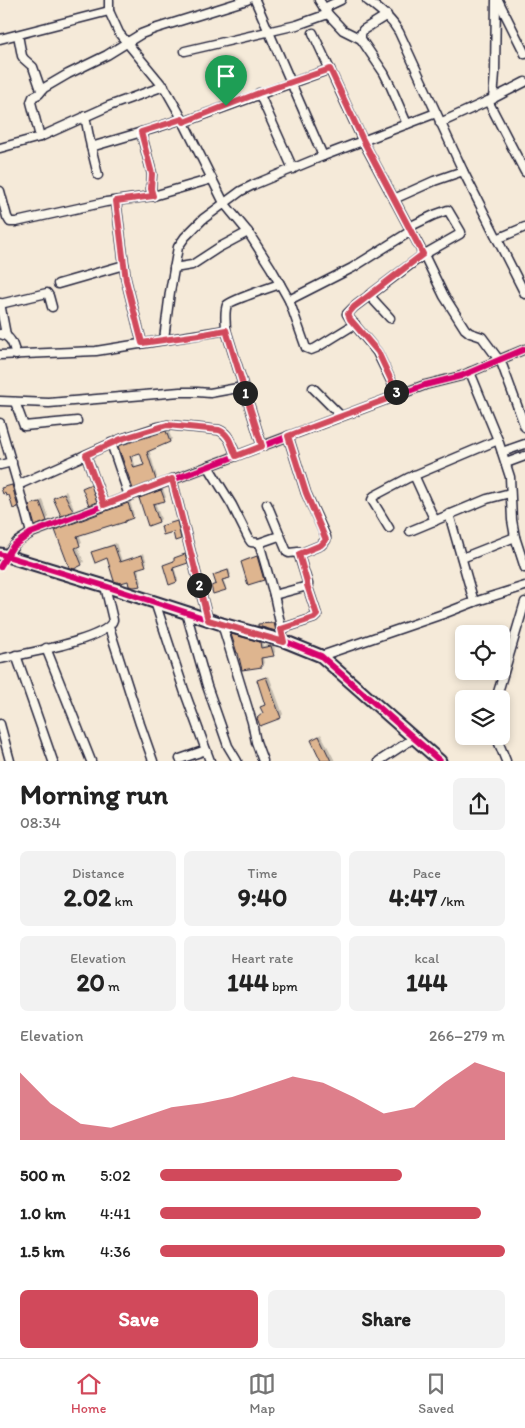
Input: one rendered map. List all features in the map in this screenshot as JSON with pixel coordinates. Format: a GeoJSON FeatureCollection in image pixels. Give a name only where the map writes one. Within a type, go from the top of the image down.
{"type":"FeatureCollection","features":[{"type":"Feature","properties":{"kind":"street"},"geometry":{"type":"LineString","coordinates":[[110,0],[109,11],[119,33],[164,86],[224,203],[248,232],[272,268],[289,300],[304,344],[311,350],[355,324]]}},
{"type":"Feature","properties":{"kind":"street"},"geometry":{"type":"LineString","coordinates":[[40,137],[31,99],[39,94],[41,90],[154,29],[247,0]]}},
{"type":"Feature","properties":{"kind":"street"},"geometry":{"type":"LineString","coordinates":[[256,0],[323,156]]}},
{"type":"Feature","properties":{"kind":"street"},"geometry":{"type":"LineString","coordinates":[[318,0],[343,30],[361,39],[388,80],[407,124]]}},
{"type":"Feature","properties":{"kind":"street"},"geometry":{"type":"LineString","coordinates":[[185,51],[297,24],[326,11],[341,0]]}},
{"type":"Feature","properties":{"kind":"street"},"geometry":{"type":"LineString","coordinates":[[367,0],[387,15],[399,32],[463,171],[524,289]]}},
{"type":"Feature","properties":{"kind":"street"},"geometry":{"type":"LineString","coordinates":[[497,0],[525,54]]}},
{"type":"Feature","properties":{"kind":"street"},"geometry":{"type":"LineString","coordinates":[[497,0],[495,73],[490,100],[525,172]]}},
{"type":"Feature","properties":{"kind":"street"},"geometry":{"type":"LineString","coordinates":[[0,39],[109,11]]}},
{"type":"Feature","properties":{"kind":"street"},"geometry":{"type":"LineString","coordinates":[[361,39],[363,30],[387,15]]}},
{"type":"Feature","properties":{"kind":"street"},"geometry":{"type":"LineString","coordinates":[[313,33],[363,140],[444,296],[465,329],[482,338],[500,360],[525,427]]}},
{"type":"Feature","properties":{"kind":"street"},"geometry":{"type":"LineString","coordinates":[[18,35],[22,56],[33,67],[41,90]]}},
{"type":"Feature","properties":{"kind":"street"},"geometry":{"type":"LineString","coordinates":[[90,147],[183,120],[330,69]]}},
{"type":"Feature","properties":{"kind":"street"},"geometry":{"type":"LineString","coordinates":[[440,123],[525,82]]}},
{"type":"Feature","properties":{"kind":"street"},"geometry":{"type":"LineString","coordinates":[[0,148],[40,137],[85,116],[164,86]]}},
{"type":"Feature","properties":{"kind":"street"},"geometry":{"type":"LineString","coordinates":[[259,93],[293,169]]}},
{"type":"Feature","properties":{"kind":"street"},"geometry":{"type":"LineString","coordinates":[[164,339],[178,246],[203,219],[241,191],[363,140],[436,113]]}},
{"type":"Feature","properties":{"kind":"street"},"geometry":{"type":"LineString","coordinates":[[85,116],[90,147],[98,175]]}},
{"type":"Feature","properties":{"kind":"street"},"geometry":{"type":"LineString","coordinates":[[141,132],[152,174],[151,189],[153,196]]}},
{"type":"Feature","properties":{"kind":"street"},"geometry":{"type":"LineString","coordinates":[[394,199],[434,181],[463,171]]}},
{"type":"Feature","properties":{"kind":"street"},"geometry":{"type":"LineString","coordinates":[[0,191],[2,209],[10,222],[16,222],[116,201],[153,196],[212,180]]}},
{"type":"Feature","properties":{"kind":"street"},"geometry":{"type":"LineString","coordinates":[[116,201],[129,296],[142,343]]}},
{"type":"Feature","properties":{"kind":"street"},"geometry":{"type":"LineString","coordinates":[[289,300],[352,268],[410,229],[434,215],[448,210],[461,230],[460,234],[423,254],[348,312],[348,316],[378,352],[398,395]]}},
{"type":"Feature","properties":{"kind":"street"},"geometry":{"type":"LineString","coordinates":[[497,239],[525,227]]}},
{"type":"Feature","properties":{"kind":"street"},"geometry":{"type":"LineString","coordinates":[[174,268],[192,265],[248,232]]}},
{"type":"Feature","properties":{"kind":"street"},"geometry":{"type":"LineString","coordinates":[[58,284],[124,265]]}},
{"type":"Feature","properties":{"kind":"street"},"geometry":{"type":"LineString","coordinates":[[262,446],[226,330],[226,313],[227,306],[231,302],[280,284]]}},
{"type":"Feature","properties":{"kind":"street"},"geometry":{"type":"LineString","coordinates":[[16,355],[13,344],[3,335],[0,304],[47,294],[52,307]]}},
{"type":"Feature","properties":{"kind":"street"},"geometry":{"type":"LineString","coordinates":[[369,295],[390,318]]}},
{"type":"Feature","properties":{"kind":"street"},"geometry":{"type":"LineString","coordinates":[[0,355],[96,351],[226,330]]}},
{"type":"Feature","properties":{"kind":"street"},"geometry":{"type":"LineString","coordinates":[[0,566],[3,555],[17,542],[31,533],[398,395],[461,376],[525,350]]}},
{"type":"Feature","properties":{"kind":"street"},"geometry":{"type":"LineString","coordinates":[[470,372],[506,464],[510,483],[511,512],[515,537],[525,568]]}},
{"type":"Feature","properties":{"kind":"street"},"geometry":{"type":"LineString","coordinates":[[0,401],[49,403],[191,391],[210,393],[243,386]]}},
{"type":"Feature","properties":{"kind":"street"},"geometry":{"type":"LineString","coordinates":[[313,388],[341,416]]}},
{"type":"Feature","properties":{"kind":"street"},"geometry":{"type":"LineString","coordinates":[[15,402],[24,426],[77,422]]}},
{"type":"Feature","properties":{"kind":"street"},"geometry":{"type":"LineString","coordinates":[[0,423],[31,533]]}},
{"type":"Feature","properties":{"kind":"street"},"geometry":{"type":"LineString","coordinates":[[18,485],[112,443],[167,425],[224,432],[236,456]]}},
{"type":"Feature","properties":{"kind":"street"},"geometry":{"type":"LineString","coordinates":[[268,504],[279,536],[288,553],[297,552],[299,554],[325,542],[326,537],[306,493],[288,436]]}},
{"type":"Feature","properties":{"kind":"street"},"geometry":{"type":"LineString","coordinates":[[389,528],[372,498],[414,475],[498,440]]}},
{"type":"Feature","properties":{"kind":"street"},"geometry":{"type":"LineString","coordinates":[[112,443],[129,496]]}},
{"type":"Feature","properties":{"kind":"street"},"geometry":{"type":"LineString","coordinates":[[502,452],[525,444]]}},
{"type":"Feature","properties":{"kind":"street"},"geometry":{"type":"LineString","coordinates":[[86,455],[104,505]]}},
{"type":"Feature","properties":{"kind":"street"},"geometry":{"type":"LineString","coordinates":[[506,464],[525,456]]}},
{"type":"Feature","properties":{"kind":"street"},"geometry":{"type":"LineString","coordinates":[[0,465],[12,462]]}},
{"type":"Feature","properties":{"kind":"street"},"geometry":{"type":"LineString","coordinates":[[208,466],[232,505],[251,542],[259,543],[279,536]]}},
{"type":"Feature","properties":{"kind":"street"},"geometry":{"type":"LineString","coordinates":[[414,475],[435,521]]}},
{"type":"Feature","properties":{"kind":"street"},"geometry":{"type":"LineString","coordinates":[[172,479],[208,620]]}},
{"type":"Feature","properties":{"kind":"street"},"geometry":{"type":"LineString","coordinates":[[410,531],[487,499],[510,492]]}},
{"type":"Feature","properties":{"kind":"street"},"geometry":{"type":"LineString","coordinates":[[449,514],[474,602]]}},
{"type":"Feature","properties":{"kind":"street"},"geometry":{"type":"LineString","coordinates":[[462,558],[515,537]]}},
{"type":"Feature","properties":{"kind":"street"},"geometry":{"type":"LineString","coordinates":[[259,543],[274,595],[284,642]]}},
{"type":"Feature","properties":{"kind":"street"},"geometry":{"type":"LineString","coordinates":[[281,629],[314,618],[317,615],[299,554]]}},
{"type":"Feature","properties":{"kind":"street"},"geometry":{"type":"LineString","coordinates":[[3,555],[284,642],[321,656],[440,760]]}},
{"type":"Feature","properties":{"kind":"street"},"geometry":{"type":"LineString","coordinates":[[274,595],[307,585]]}},
{"type":"Feature","properties":{"kind":"street"},"geometry":{"type":"LineString","coordinates":[[0,658],[83,640],[109,627],[113,620],[104,586]]}},
{"type":"Feature","properties":{"kind":"street"},"geometry":{"type":"LineString","coordinates":[[321,656],[525,586]]}},
{"type":"Feature","properties":{"kind":"street"},"geometry":{"type":"LineString","coordinates":[[155,602],[184,690],[210,760]]}},
{"type":"Feature","properties":{"kind":"street"},"geometry":{"type":"LineString","coordinates":[[499,690],[525,602]]}},
{"type":"Feature","properties":{"kind":"street"},"geometry":{"type":"LineString","coordinates":[[186,612],[206,686],[228,746],[238,760]]}},
{"type":"Feature","properties":{"kind":"street"},"geometry":{"type":"LineString","coordinates":[[222,624],[252,722],[256,742],[263,760]]}},
{"type":"Feature","properties":{"kind":"street"},"geometry":{"type":"LineString","coordinates":[[109,627],[153,760]]}},
{"type":"Feature","properties":{"kind":"street"},"geometry":{"type":"LineString","coordinates":[[46,648],[91,760]]}},
{"type":"Feature","properties":{"kind":"street"},"geometry":{"type":"LineString","coordinates":[[16,655],[53,760]]}},
{"type":"Feature","properties":{"kind":"street"},"geometry":{"type":"LineString","coordinates":[[0,724],[10,760]]}},
{"type":"Feature","properties":{"kind":"street"},"geometry":{"type":"LineString","coordinates":[[379,760],[414,738]]}},
{"type":"Feature","properties":{"kind":"street"},"geometry":{"type":"LineString","coordinates":[[500,745],[506,760]]}},
{"type":"Feature","properties":{"kind":"street"},"geometry":{"type":"LineString","coordinates":[[180,759],[206,750]]}},
{"type":"Feature","properties":{"kind":"building"},"geometry":{"type":"Polygon","coordinates":[[[166,431],[170,442],[147,452],[156,480],[133,489],[118,446],[166,431]],[[140,453],[130,456],[134,468],[144,465],[140,453]]]}},
{"type":"Feature","properties":{"kind":"building"},"geometry":{"type":"Polygon","coordinates":[[[12,485],[18,507],[13,509],[9,495],[3,494],[1,488],[12,485]]]}},
{"type":"Feature","properties":{"kind":"building"},"geometry":{"type":"Polygon","coordinates":[[[91,485],[97,502],[89,505],[82,488],[91,485]]]}},
{"type":"Feature","properties":{"kind":"building"},"geometry":{"type":"Polygon","coordinates":[[[161,490],[165,501],[153,504],[159,522],[148,526],[139,498],[161,490]]]}},
{"type":"Feature","properties":{"kind":"building"},"geometry":{"type":"Polygon","coordinates":[[[64,493],[73,511],[61,516],[53,498],[64,493]]]}},
{"type":"Feature","properties":{"kind":"building"},"geometry":{"type":"Polygon","coordinates":[[[40,502],[47,521],[35,526],[29,505],[40,502]]]}},
{"type":"Feature","properties":{"kind":"building"},"geometry":{"type":"Polygon","coordinates":[[[128,503],[133,518],[77,536],[80,546],[75,548],[82,565],[74,569],[69,567],[55,530],[128,503]]]}},
{"type":"Feature","properties":{"kind":"building"},"geometry":{"type":"Polygon","coordinates":[[[177,521],[181,539],[175,541],[173,532],[163,535],[161,526],[177,521]]]}},
{"type":"Feature","properties":{"kind":"building"},"geometry":{"type":"Polygon","coordinates":[[[114,545],[120,562],[142,555],[146,566],[136,569],[141,586],[129,586],[128,581],[121,583],[114,581],[107,558],[95,563],[91,552],[114,545]]]}},
{"type":"Feature","properties":{"kind":"building"},"geometry":{"type":"Polygon","coordinates":[[[185,554],[188,563],[173,568],[177,582],[169,585],[163,565],[185,554]]]}},
{"type":"Feature","properties":{"kind":"building"},"geometry":{"type":"Polygon","coordinates":[[[257,556],[264,580],[248,585],[241,562],[257,556]]]}},
{"type":"Feature","properties":{"kind":"building"},"geometry":{"type":"Polygon","coordinates":[[[228,570],[230,578],[222,580],[226,590],[213,594],[211,586],[216,584],[213,575],[228,570]]]}},
{"type":"Feature","properties":{"kind":"building"},"geometry":{"type":"Polygon","coordinates":[[[274,623],[276,631],[258,626],[258,624],[274,623]]]}},
{"type":"Feature","properties":{"kind":"building"},"geometry":{"type":"Polygon","coordinates":[[[231,634],[260,642],[261,648],[271,646],[274,656],[261,658],[262,667],[242,670],[231,634]]]}},
{"type":"Feature","properties":{"kind":"building"},"geometry":{"type":"Polygon","coordinates":[[[266,677],[281,718],[260,726],[257,718],[263,713],[260,707],[265,705],[257,680],[266,677]]]}},
{"type":"Feature","properties":{"kind":"building"},"geometry":{"type":"Polygon","coordinates":[[[319,736],[331,761],[321,761],[311,740],[319,736]]]}},
{"type":"Feature","properties":{"kind":"cycle path"},"geometry":{"type":"LineString","coordinates":[[0,567],[13,546],[31,533],[425,385],[461,376],[525,349]]}},
{"type":"Feature","properties":{"kind":"cycle path"},"geometry":{"type":"LineString","coordinates":[[0,554],[222,624],[284,641],[321,656],[440,761]]}},
{"type":"Feature","properties":{"kind":"route"},"geometry":{"type":"LineString","coordinates":[[330,69],[363,140],[423,254],[350,310],[348,314],[350,319],[378,352],[398,395],[288,436],[306,493],[326,540],[321,545],[299,554],[317,615],[314,618],[281,629],[284,642],[208,620],[172,479],[104,505],[86,455],[121,439],[167,425],[224,432],[236,456],[262,446],[226,330],[142,343],[126,280],[116,201],[153,196],[151,189],[152,174],[141,132],[182,119],[184,122],[226,106],[330,69]]}}]}
